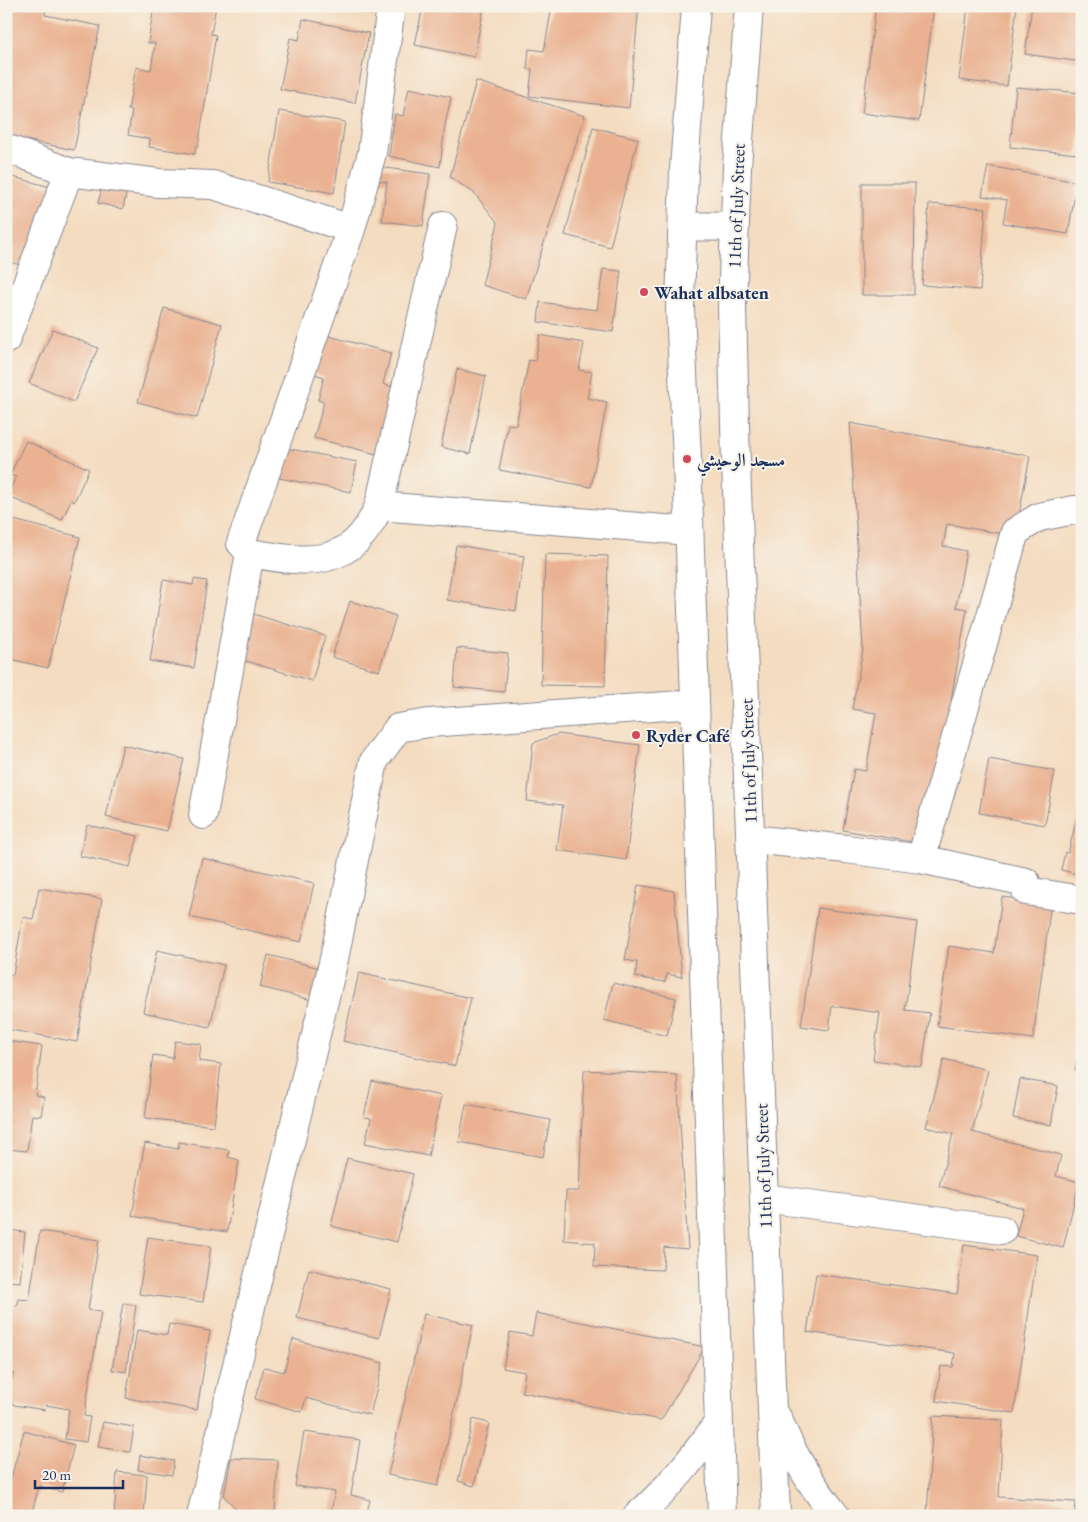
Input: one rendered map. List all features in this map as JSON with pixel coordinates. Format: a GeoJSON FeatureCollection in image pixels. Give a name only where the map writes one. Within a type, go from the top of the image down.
{"type":"FeatureCollection","features":[{"type":"Feature","properties":{"kind":"main road"},"geometry":{"type":"LineString","coordinates":[[391,6],[372,153],[351,229],[241,543],[250,553],[309,560],[332,556],[350,548],[372,522],[379,506],[443,226]]}},
{"type":"Feature","properties":{"kind":"main road"},"geometry":{"type":"LineString","coordinates":[[696,6],[684,169],[680,308],[722,1516]]}},
{"type":"Feature","properties":{"kind":"main road","name":"11th of July Street"},"geometry":{"type":"LineString","coordinates":[[749,6],[737,166],[732,307],[776,1516]]}},
{"type":"Feature","properties":{"kind":"main road"},"geometry":{"type":"LineString","coordinates":[[6,148],[69,172],[159,183],[213,185],[351,229]]}},
{"type":"Feature","properties":{"kind":"main road"},"geometry":{"type":"LineString","coordinates":[[6,339],[69,172]]}},
{"type":"Feature","properties":{"kind":"main road"},"geometry":{"type":"LineString","coordinates":[[683,226],[735,227]]}},
{"type":"Feature","properties":{"kind":"main road"},"geometry":{"type":"LineString","coordinates":[[379,506],[689,531]]}},
{"type":"Feature","properties":{"kind":"main road"},"geometry":{"type":"LineString","coordinates":[[921,859],[1015,532],[1039,517],[1074,510],[1082,511]]}},
{"type":"Feature","properties":{"kind":"main road"},"geometry":{"type":"LineString","coordinates":[[203,814],[250,553]]}},
{"type":"Feature","properties":{"kind":"main road"},"geometry":{"type":"LineString","coordinates":[[201,1516],[334,959],[374,761],[398,728],[429,723],[695,704]]}},
{"type":"Feature","properties":{"kind":"main road"},"geometry":{"type":"LineString","coordinates":[[751,839],[921,859],[1026,882],[1026,891],[1082,900]]}},
{"type":"Feature","properties":{"kind":"main road"},"geometry":{"type":"LineString","coordinates":[[764,1198],[1002,1230]]}},
{"type":"Feature","properties":{"kind":"main road"},"geometry":{"type":"LineString","coordinates":[[772,1403],[784,1434],[799,1464],[817,1492],[836,1516]]}},
{"type":"Feature","properties":{"kind":"main road"},"geometry":{"type":"LineString","coordinates":[[637,1516],[682,1471],[718,1423]]}},
{"type":"Feature","properties":{"kind":"building"},"geometry":{"type":"Polygon","coordinates":[[[6,6],[46,6],[45,15],[100,26],[74,150],[6,136],[6,6]]]}},
{"type":"Feature","properties":{"kind":"building"},"geometry":{"type":"Polygon","coordinates":[[[154,6],[216,6],[211,34],[216,35],[198,147],[196,146],[195,154],[149,147],[150,139],[128,135],[132,110],[128,110],[136,67],[151,70],[155,43],[148,43],[154,6]]]}},
{"type":"Feature","properties":{"kind":"building"},"geometry":{"type":"Polygon","coordinates":[[[329,6],[374,6],[373,15],[329,6]]]}},
{"type":"Feature","properties":{"kind":"building"},"geometry":{"type":"Polygon","coordinates":[[[423,6],[484,7],[474,57],[415,45],[423,6]]]}},
{"type":"Feature","properties":{"kind":"building"},"geometry":{"type":"Polygon","coordinates":[[[524,6],[538,6],[537,10],[524,6]]]}},
{"type":"Feature","properties":{"kind":"building"},"geometry":{"type":"Polygon","coordinates":[[[552,6],[639,6],[629,108],[529,96],[532,69],[527,69],[529,49],[544,51],[552,6]]]}},
{"type":"Feature","properties":{"kind":"building"},"geometry":{"type":"Polygon","coordinates":[[[876,6],[934,6],[919,121],[862,113],[876,6]]]}},
{"type":"Feature","properties":{"kind":"building"},"geometry":{"type":"Polygon","coordinates":[[[968,6],[1017,6],[1007,86],[959,80],[968,6]]]}},
{"type":"Feature","properties":{"kind":"building"},"geometry":{"type":"Polygon","coordinates":[[[1032,6],[1082,6],[1082,62],[1025,54],[1032,6]]]}},
{"type":"Feature","properties":{"kind":"building"},"geometry":{"type":"Polygon","coordinates":[[[303,19],[369,33],[355,103],[280,89],[290,38],[299,40],[303,19]]]}},
{"type":"Feature","properties":{"kind":"building"},"geometry":{"type":"Polygon","coordinates":[[[476,81],[585,116],[526,299],[482,285],[498,223],[474,193],[450,177],[476,81]]]}},
{"type":"Feature","properties":{"kind":"building"},"geometry":{"type":"Polygon","coordinates":[[[1016,87],[1082,93],[1077,154],[1010,147],[1016,87]]]}},
{"type":"Feature","properties":{"kind":"building"},"geometry":{"type":"Polygon","coordinates":[[[409,88],[451,97],[445,125],[440,167],[389,156],[395,114],[403,116],[409,88]]]}},
{"type":"Feature","properties":{"kind":"building"},"geometry":{"type":"Polygon","coordinates":[[[279,111],[345,122],[334,193],[268,182],[279,111]]]}},
{"type":"Feature","properties":{"kind":"building"},"geometry":{"type":"Polygon","coordinates":[[[593,127],[638,139],[610,247],[565,235],[593,127]]]}},
{"type":"Feature","properties":{"kind":"building"},"geometry":{"type":"Polygon","coordinates":[[[988,166],[1077,182],[1068,234],[1003,223],[1007,200],[982,196],[988,166]]]}},
{"type":"Feature","properties":{"kind":"building"},"geometry":{"type":"Polygon","coordinates":[[[379,167],[430,174],[423,226],[382,221],[387,182],[377,181],[379,167]]]}},
{"type":"Feature","properties":{"kind":"building"},"geometry":{"type":"Polygon","coordinates":[[[6,175],[54,188],[31,268],[6,261],[6,175]]]}},
{"type":"Feature","properties":{"kind":"building"},"geometry":{"type":"Polygon","coordinates":[[[862,183],[915,183],[914,295],[862,295],[862,183]]]}},
{"type":"Feature","properties":{"kind":"building"},"geometry":{"type":"Polygon","coordinates":[[[103,184],[127,190],[123,209],[98,203],[103,184]]]}},
{"type":"Feature","properties":{"kind":"building"},"geometry":{"type":"Polygon","coordinates":[[[929,204],[986,208],[980,290],[922,285],[929,204]]]}},
{"type":"Feature","properties":{"kind":"building"},"geometry":{"type":"Polygon","coordinates":[[[603,269],[621,271],[613,332],[538,322],[540,302],[597,310],[603,269]]]}},
{"type":"Feature","properties":{"kind":"building"},"geometry":{"type":"Polygon","coordinates":[[[164,308],[222,324],[197,418],[138,402],[164,308]]]}},
{"type":"Feature","properties":{"kind":"building"},"geometry":{"type":"Polygon","coordinates":[[[53,329],[98,348],[74,402],[29,383],[53,329]]]}},
{"type":"Feature","properties":{"kind":"building"},"geometry":{"type":"Polygon","coordinates":[[[322,334],[391,353],[383,384],[402,390],[384,456],[314,438],[324,402],[318,400],[324,377],[311,373],[322,334]]]}},
{"type":"Feature","properties":{"kind":"building"},"geometry":{"type":"Polygon","coordinates":[[[540,335],[584,343],[579,370],[592,372],[587,398],[607,402],[591,487],[499,470],[508,424],[516,425],[529,360],[535,361],[540,335]]]}},
{"type":"Feature","properties":{"kind":"building"},"geometry":{"type":"Polygon","coordinates":[[[457,369],[486,376],[470,454],[441,447],[457,369]]]}},
{"type":"Feature","properties":{"kind":"building"},"geometry":{"type":"Polygon","coordinates":[[[1081,413],[1082,434],[1078,434],[1081,413]]]}},
{"type":"Feature","properties":{"kind":"building"},"geometry":{"type":"Polygon","coordinates":[[[850,423],[1030,456],[1015,536],[947,524],[943,546],[966,551],[956,607],[967,609],[951,700],[962,702],[924,844],[843,830],[854,769],[866,771],[876,713],[852,709],[863,649],[850,423]]]}},
{"type":"Feature","properties":{"kind":"building"},"geometry":{"type":"Polygon","coordinates":[[[26,441],[89,469],[74,502],[71,500],[62,520],[7,496],[16,477],[10,475],[26,441]]]}},
{"type":"Feature","properties":{"kind":"building"},"geometry":{"type":"Polygon","coordinates":[[[285,448],[357,462],[351,492],[279,478],[285,448]]]}},
{"type":"Feature","properties":{"kind":"building"},"geometry":{"type":"Polygon","coordinates":[[[6,518],[80,537],[48,668],[6,658],[6,518]]]}},
{"type":"Feature","properties":{"kind":"building"},"geometry":{"type":"Polygon","coordinates":[[[456,545],[524,556],[516,611],[447,600],[456,545]]]}},
{"type":"Feature","properties":{"kind":"building"},"geometry":{"type":"Polygon","coordinates":[[[545,554],[608,556],[605,686],[541,685],[545,554]]]}},
{"type":"Feature","properties":{"kind":"building"},"geometry":{"type":"Polygon","coordinates":[[[194,579],[207,581],[194,668],[150,661],[163,580],[193,585],[194,579]]]}},
{"type":"Feature","properties":{"kind":"building"},"geometry":{"type":"Polygon","coordinates":[[[350,601],[396,616],[379,671],[332,657],[350,601]]]}},
{"type":"Feature","properties":{"kind":"building"},"geometry":{"type":"Polygon","coordinates":[[[250,613],[325,636],[312,681],[236,658],[250,613]]]}},
{"type":"Feature","properties":{"kind":"building"},"geometry":{"type":"Polygon","coordinates":[[[457,648],[508,653],[504,692],[454,687],[457,648]]]}},
{"type":"Feature","properties":{"kind":"building"},"geometry":{"type":"Polygon","coordinates":[[[558,734],[640,745],[626,860],[557,850],[563,805],[527,801],[533,743],[558,734]]]}},
{"type":"Feature","properties":{"kind":"building"},"geometry":{"type":"Polygon","coordinates":[[[123,745],[184,759],[167,831],[106,817],[123,745]]]}},
{"type":"Feature","properties":{"kind":"building"},"geometry":{"type":"Polygon","coordinates":[[[989,759],[1055,771],[1045,825],[979,813],[989,759]]]}},
{"type":"Feature","properties":{"kind":"building"},"geometry":{"type":"Polygon","coordinates":[[[1078,814],[1082,814],[1082,875],[1061,870],[1065,852],[1068,853],[1078,814]]]}},
{"type":"Feature","properties":{"kind":"building"},"geometry":{"type":"Polygon","coordinates":[[[87,825],[138,836],[130,867],[80,856],[87,825]]]}},
{"type":"Feature","properties":{"kind":"building"},"geometry":{"type":"Polygon","coordinates":[[[202,858],[314,883],[301,942],[189,917],[202,858]]]}},
{"type":"Feature","properties":{"kind":"building"},"geometry":{"type":"Polygon","coordinates":[[[638,885],[674,891],[682,977],[667,974],[665,982],[635,977],[637,962],[625,960],[638,885]]]}},
{"type":"Feature","properties":{"kind":"building"},"geometry":{"type":"Polygon","coordinates":[[[39,888],[102,899],[77,1042],[6,1029],[6,974],[13,975],[23,917],[33,919],[39,888]]]}},
{"type":"Feature","properties":{"kind":"building"},"geometry":{"type":"Polygon","coordinates":[[[1002,897],[1051,903],[1033,1039],[937,1026],[949,946],[994,953],[1002,897]]]}},
{"type":"Feature","properties":{"kind":"building"},"geometry":{"type":"Polygon","coordinates":[[[818,908],[917,922],[905,1010],[930,1013],[922,1067],[873,1060],[880,1013],[832,1006],[829,1030],[801,1026],[818,908]]]}},
{"type":"Feature","properties":{"kind":"building"},"geometry":{"type":"Polygon","coordinates":[[[157,950],[224,965],[210,1027],[143,1012],[157,950]]]}},
{"type":"Feature","properties":{"kind":"building"},"geometry":{"type":"Polygon","coordinates":[[[268,955],[324,969],[316,1001],[260,987],[268,955]]]}},
{"type":"Feature","properties":{"kind":"building"},"geometry":{"type":"Polygon","coordinates":[[[359,973],[471,998],[455,1066],[343,1041],[359,973]]]}},
{"type":"Feature","properties":{"kind":"building"},"geometry":{"type":"Polygon","coordinates":[[[613,983],[676,998],[667,1036],[604,1020],[613,983]]]}},
{"type":"Feature","properties":{"kind":"building"},"geometry":{"type":"Polygon","coordinates":[[[1082,1038],[1082,1072],[1075,1070],[1082,1038]]]}},
{"type":"Feature","properties":{"kind":"building"},"geometry":{"type":"Polygon","coordinates":[[[6,1041],[42,1046],[35,1095],[44,1097],[41,1116],[32,1115],[27,1151],[6,1149],[6,1041]]]}},
{"type":"Feature","properties":{"kind":"building"},"geometry":{"type":"Polygon","coordinates":[[[175,1041],[201,1044],[199,1061],[221,1064],[214,1126],[145,1118],[153,1055],[173,1058],[175,1041]]]}},
{"type":"Feature","properties":{"kind":"building"},"geometry":{"type":"Polygon","coordinates":[[[944,1059],[988,1070],[972,1132],[1061,1155],[1056,1176],[1079,1182],[1063,1248],[1016,1236],[1023,1208],[939,1186],[953,1134],[926,1127],[944,1059]]]}},
{"type":"Feature","properties":{"kind":"building"},"geometry":{"type":"Polygon","coordinates":[[[584,1070],[677,1075],[688,1249],[664,1247],[663,1270],[594,1267],[595,1243],[564,1240],[566,1191],[579,1191],[584,1070]]]}},
{"type":"Feature","properties":{"kind":"building"},"geometry":{"type":"Polygon","coordinates":[[[1020,1079],[1058,1086],[1051,1125],[1013,1118],[1020,1079]]]}},
{"type":"Feature","properties":{"kind":"building"},"geometry":{"type":"Polygon","coordinates":[[[372,1081],[441,1096],[428,1156],[365,1143],[371,1118],[364,1117],[372,1081]]]}},
{"type":"Feature","properties":{"kind":"building"},"geometry":{"type":"Polygon","coordinates":[[[466,1104],[550,1120],[543,1157],[459,1142],[466,1104]]]}},
{"type":"Feature","properties":{"kind":"building"},"geometry":{"type":"Polygon","coordinates":[[[179,1142],[229,1150],[228,1157],[239,1160],[227,1232],[132,1216],[145,1143],[178,1149],[179,1142]]]}},
{"type":"Feature","properties":{"kind":"building"},"geometry":{"type":"Polygon","coordinates":[[[347,1158],[413,1174],[397,1242],[331,1226],[347,1158]]]}},
{"type":"Feature","properties":{"kind":"building"},"geometry":{"type":"Polygon","coordinates":[[[6,1230],[25,1232],[20,1282],[6,1281],[6,1230]]]}},
{"type":"Feature","properties":{"kind":"building"},"geometry":{"type":"Polygon","coordinates":[[[40,1231],[99,1240],[88,1310],[101,1312],[84,1416],[90,1417],[86,1442],[65,1439],[69,1409],[46,1405],[45,1410],[14,1405],[10,1398],[8,1386],[14,1374],[6,1372],[6,1316],[8,1305],[17,1306],[19,1299],[29,1300],[40,1231]]]}},
{"type":"Feature","properties":{"kind":"building"},"geometry":{"type":"Polygon","coordinates":[[[148,1237],[211,1246],[203,1302],[139,1294],[148,1237]]]}},
{"type":"Feature","properties":{"kind":"building"},"geometry":{"type":"Polygon","coordinates":[[[964,1245],[1037,1255],[1014,1413],[936,1401],[941,1366],[953,1367],[955,1353],[807,1332],[816,1274],[957,1294],[964,1245]]]}},
{"type":"Feature","properties":{"kind":"building"},"geometry":{"type":"Polygon","coordinates":[[[309,1269],[391,1289],[379,1338],[297,1318],[309,1269]]]}},
{"type":"Feature","properties":{"kind":"building"},"geometry":{"type":"Polygon","coordinates":[[[1079,1277],[1082,1277],[1082,1322],[1079,1322],[1079,1277]]]}},
{"type":"Feature","properties":{"kind":"building"},"geometry":{"type":"Polygon","coordinates":[[[123,1303],[136,1305],[126,1372],[112,1370],[123,1303]]]}},
{"type":"Feature","properties":{"kind":"building"},"geometry":{"type":"Polygon","coordinates":[[[536,1313],[705,1347],[661,1420],[522,1392],[525,1372],[503,1368],[510,1332],[532,1336],[536,1313]]]}},
{"type":"Feature","properties":{"kind":"building"},"geometry":{"type":"Polygon","coordinates":[[[424,1314],[473,1325],[438,1486],[388,1475],[424,1314]]]}},
{"type":"Feature","properties":{"kind":"building"},"geometry":{"type":"Polygon","coordinates":[[[169,1324],[210,1331],[197,1410],[126,1398],[137,1330],[167,1335],[169,1324]]]}},
{"type":"Feature","properties":{"kind":"building"},"geometry":{"type":"Polygon","coordinates":[[[293,1339],[383,1363],[370,1415],[306,1398],[302,1412],[255,1399],[264,1367],[284,1372],[293,1339]]]}},
{"type":"Feature","properties":{"kind":"building"},"geometry":{"type":"Polygon","coordinates":[[[933,1416],[1003,1420],[999,1497],[1076,1502],[1075,1516],[927,1516],[933,1416]]]}},
{"type":"Feature","properties":{"kind":"building"},"geometry":{"type":"Polygon","coordinates":[[[473,1419],[489,1423],[474,1486],[458,1481],[473,1419]]]}},
{"type":"Feature","properties":{"kind":"building"},"geometry":{"type":"Polygon","coordinates":[[[103,1422],[134,1427],[130,1452],[98,1447],[103,1422]]]}},
{"type":"Feature","properties":{"kind":"building"},"geometry":{"type":"Polygon","coordinates":[[[24,1431],[74,1445],[62,1492],[39,1486],[31,1516],[18,1516],[6,1513],[6,1496],[24,1431]]]}},
{"type":"Feature","properties":{"kind":"building"},"geometry":{"type":"Polygon","coordinates":[[[304,1432],[360,1440],[351,1495],[370,1500],[366,1516],[330,1516],[335,1492],[295,1486],[304,1432]]]}},
{"type":"Feature","properties":{"kind":"building"},"geometry":{"type":"Polygon","coordinates":[[[140,1455],[174,1461],[172,1475],[138,1470],[140,1455]]]}},
{"type":"Feature","properties":{"kind":"building"},"geometry":{"type":"Polygon","coordinates":[[[231,1458],[278,1460],[275,1512],[238,1511],[224,1496],[231,1458]]]}},
{"type":"Feature","properties":{"kind":"building"},"geometry":{"type":"Polygon","coordinates":[[[117,1472],[147,1475],[144,1516],[114,1516],[117,1472]]]}},
{"type":"Feature","properties":{"kind":"place","name":"Wahat albsaten"},"geometry":{"type":"Point","coordinates":[644,292]}},
{"type":"Feature","properties":{"kind":"place","name":"مسجد الوحيشي"},"geometry":{"type":"Point","coordinates":[687,459]}},
{"type":"Feature","properties":{"kind":"place","name":"Ryder Café"},"geometry":{"type":"Point","coordinates":[636,735]}}]}
